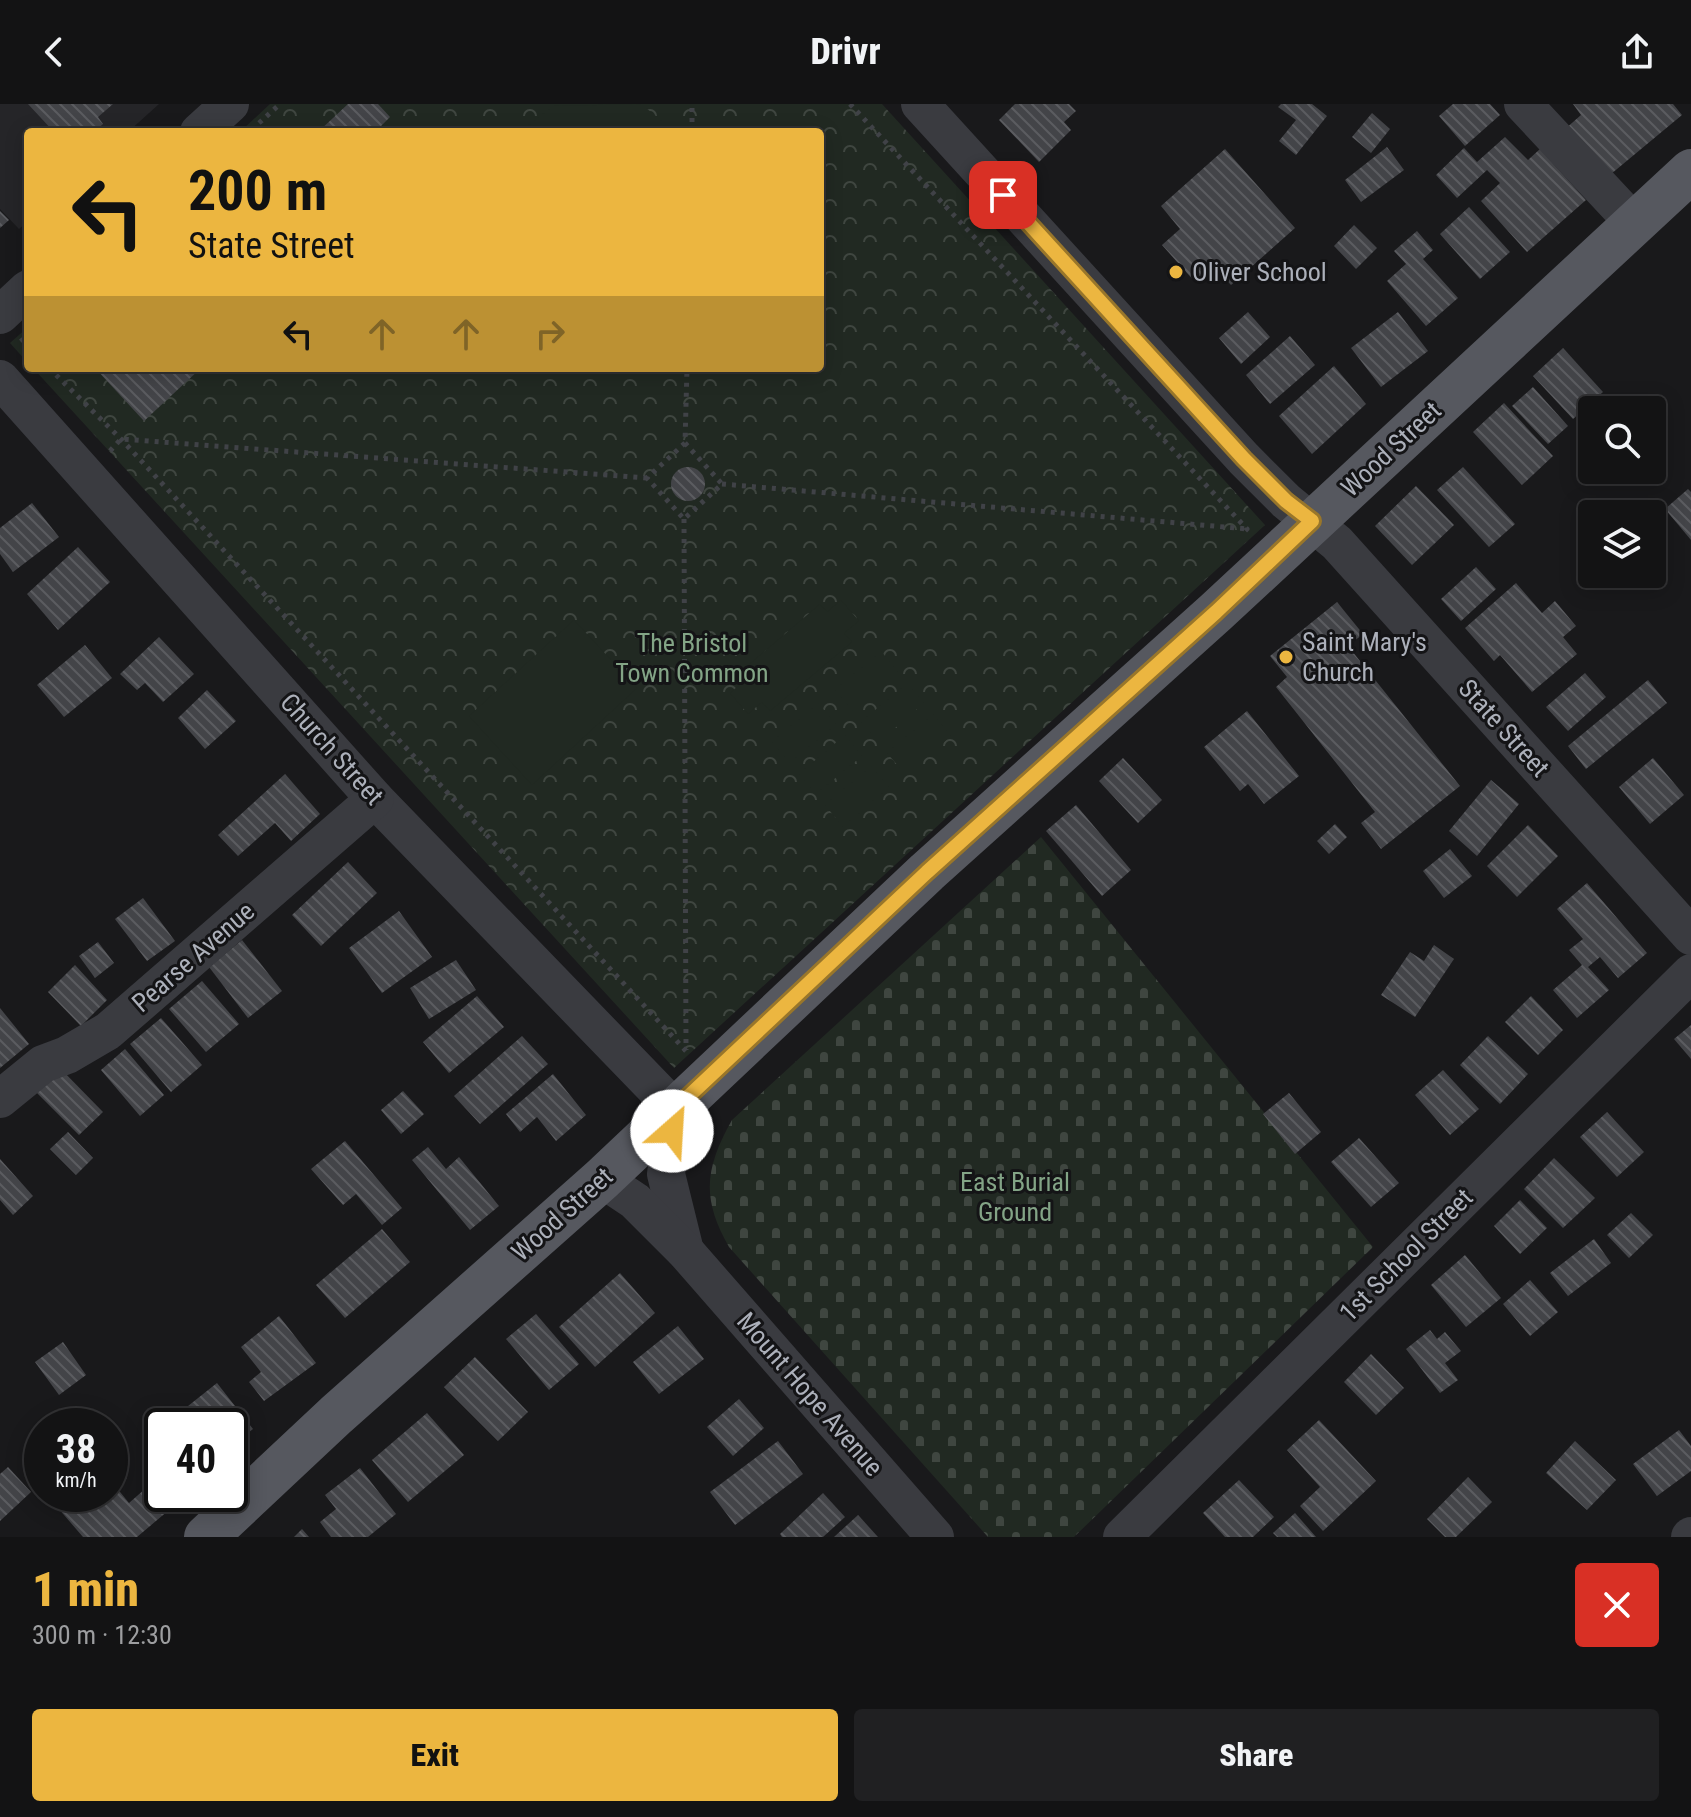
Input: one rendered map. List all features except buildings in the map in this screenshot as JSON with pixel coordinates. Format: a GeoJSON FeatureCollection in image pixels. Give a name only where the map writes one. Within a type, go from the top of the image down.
{"type":"FeatureCollection","features":[{"type":"Feature","properties":{"kind":"main road","name":"Wood Street"},"geometry":{"type":"LineString","coordinates":[[206,1537],[336,1415],[602,1179],[927,872],[1302,532],[1691,171]]}},
{"type":"Feature","properties":{"kind":"street"},"geometry":{"type":"LineString","coordinates":[[203,128],[230,104]]}},
{"type":"Feature","properties":{"kind":"street","name":"State Street"},"geometry":{"type":"LineString","coordinates":[[920,104],[1244,459],[1286,501],[1302,532],[1337,543],[1691,936]]}},
{"type":"Feature","properties":{"kind":"street"},"geometry":{"type":"LineString","coordinates":[[1523,104],[1635,224]]}},
{"type":"Feature","properties":{"kind":"street"},"geometry":{"type":"LineString","coordinates":[[10,327],[24,297]]}},
{"type":"Feature","properties":{"kind":"street","name":"Church Street"},"geometry":{"type":"LineString","coordinates":[[0,379],[375,799],[675,1109]]}},
{"type":"Feature","properties":{"kind":"street","name":"Pearse Avenue"},"geometry":{"type":"LineString","coordinates":[[0,1099],[43,1064],[76,1051],[108,1031],[375,799]]}},
{"type":"Feature","properties":{"kind":"street","name":"1st School Street"},"geometry":{"type":"LineString","coordinates":[[1122,1537],[1691,973]]}},
{"type":"Feature","properties":{"kind":"street","name":"Mount Hope Avenue"},"geometry":{"type":"LineString","coordinates":[[675,1109],[666,1174],[685,1251]]}},
{"type":"Feature","properties":{"kind":"street","name":"Mount Hope Avenue"},"geometry":{"type":"LineString","coordinates":[[602,1179],[635,1201],[685,1251],[935,1537]]}},
{"type":"Feature","properties":{"kind":"path"},"geometry":{"type":"LineString","coordinates":[[253,128],[280,104]]}},
{"type":"Feature","properties":{"kind":"path"},"geometry":{"type":"LineString","coordinates":[[692,104],[692,128]]}},
{"type":"Feature","properties":{"kind":"path"},"geometry":{"type":"LineString","coordinates":[[850,104],[1247,529]]}},
{"type":"Feature","properties":{"kind":"path"},"geometry":{"type":"LineString","coordinates":[[10,327],[24,343]]}},
{"type":"Feature","properties":{"kind":"path"},"geometry":{"type":"LineString","coordinates":[[53,372],[121,439],[686,1052],[684,519],[647,478],[121,439],[86,474]]}},
{"type":"Feature","properties":{"kind":"path"},"geometry":{"type":"LineString","coordinates":[[687,372],[685,443],[722,484],[1302,532]]}},
{"type":"Feature","properties":{"kind":"path"},"geometry":{"type":"LineString","coordinates":[[647,478],[685,443]]}},
{"type":"Feature","properties":{"kind":"path"},"geometry":{"type":"LineString","coordinates":[[684,519],[722,484]]}},
{"type":"Feature","properties":{"kind":"shaded area"},"geometry":{"type":"Polygon","coordinates":[[[0,104],[159,104],[132,128],[24,128],[24,225],[19,229],[0,209],[0,104]]]}},
{"type":"Feature","properties":{"kind":"green space","name":"The Bristol Town Common"},"geometry":{"type":"Polygon","coordinates":[[[270,104],[882,104],[1265,525],[674,1068],[37,372],[824,372],[824,128],[244,128],[270,104]]]}},
{"type":"Feature","properties":{"kind":"green space"},"geometry":{"type":"Polygon","coordinates":[[[641,104],[667,128],[525,128],[553,106],[641,104]]]}},
{"type":"Feature","properties":{"kind":"green space"},"geometry":{"type":"Polygon","coordinates":[[[24,331],[24,359],[10,343],[24,331]]]}},
{"type":"Feature","properties":{"kind":"green space"},"geometry":{"type":"Polygon","coordinates":[[[841,600],[859,621],[844,633],[852,642],[770,711],[762,702],[748,714],[730,693],[744,681],[738,674],[820,604],[827,612],[841,600]]]}},
{"type":"Feature","properties":{"kind":"green space"},"geometry":{"type":"Polygon","coordinates":[[[574,620],[637,688],[532,785],[469,716],[574,620]]]}},
{"type":"Feature","properties":{"kind":"green space"},"geometry":{"type":"Polygon","coordinates":[[[881,651],[898,672],[853,711],[835,690],[881,651]]]}},
{"type":"Feature","properties":{"kind":"green space"},"geometry":{"type":"Polygon","coordinates":[[[907,683],[924,703],[879,742],[861,722],[907,683]]]}},
{"type":"Feature","properties":{"kind":"green space"},"geometry":{"type":"Polygon","coordinates":[[[818,703],[836,724],[790,763],[772,742],[818,703]]]}},
{"type":"Feature","properties":{"kind":"green space"},"geometry":{"type":"Polygon","coordinates":[[[933,714],[951,736],[906,775],[887,753],[933,714]]]}},
{"type":"Feature","properties":{"kind":"green space"},"geometry":{"type":"Polygon","coordinates":[[[845,735],[862,756],[816,794],[799,774],[845,735]]]}},
{"type":"Feature","properties":{"kind":"green space"},"geometry":{"type":"Polygon","coordinates":[[[871,766],[889,787],[843,827],[825,805],[871,766]]]}},
{"type":"Feature","properties":{"kind":"green space","name":"East Burial Ground"},"geometry":{"type":"Polygon","coordinates":[[[1041,837],[1373,1247],[1074,1537],[988,1537],[729,1247],[714,1213],[710,1183],[716,1153],[732,1120],[1041,837]]]}},
{"type":"Feature","properties":{"kind":"place","name":"Oliver School"},"geometry":{"type":"Point","coordinates":[1176,272]}},
{"type":"Feature","properties":{"kind":"place","name":"Saint Mary's Church"},"geometry":{"type":"Point","coordinates":[1286,657]}},
{"type":"Feature","properties":{"kind":"route"},"geometry":{"type":"LineString","coordinates":[[672,1131],[675,1109],[927,872],[1216,612],[1312,521],[1286,501],[1244,459],[1003,195]]}}]}
